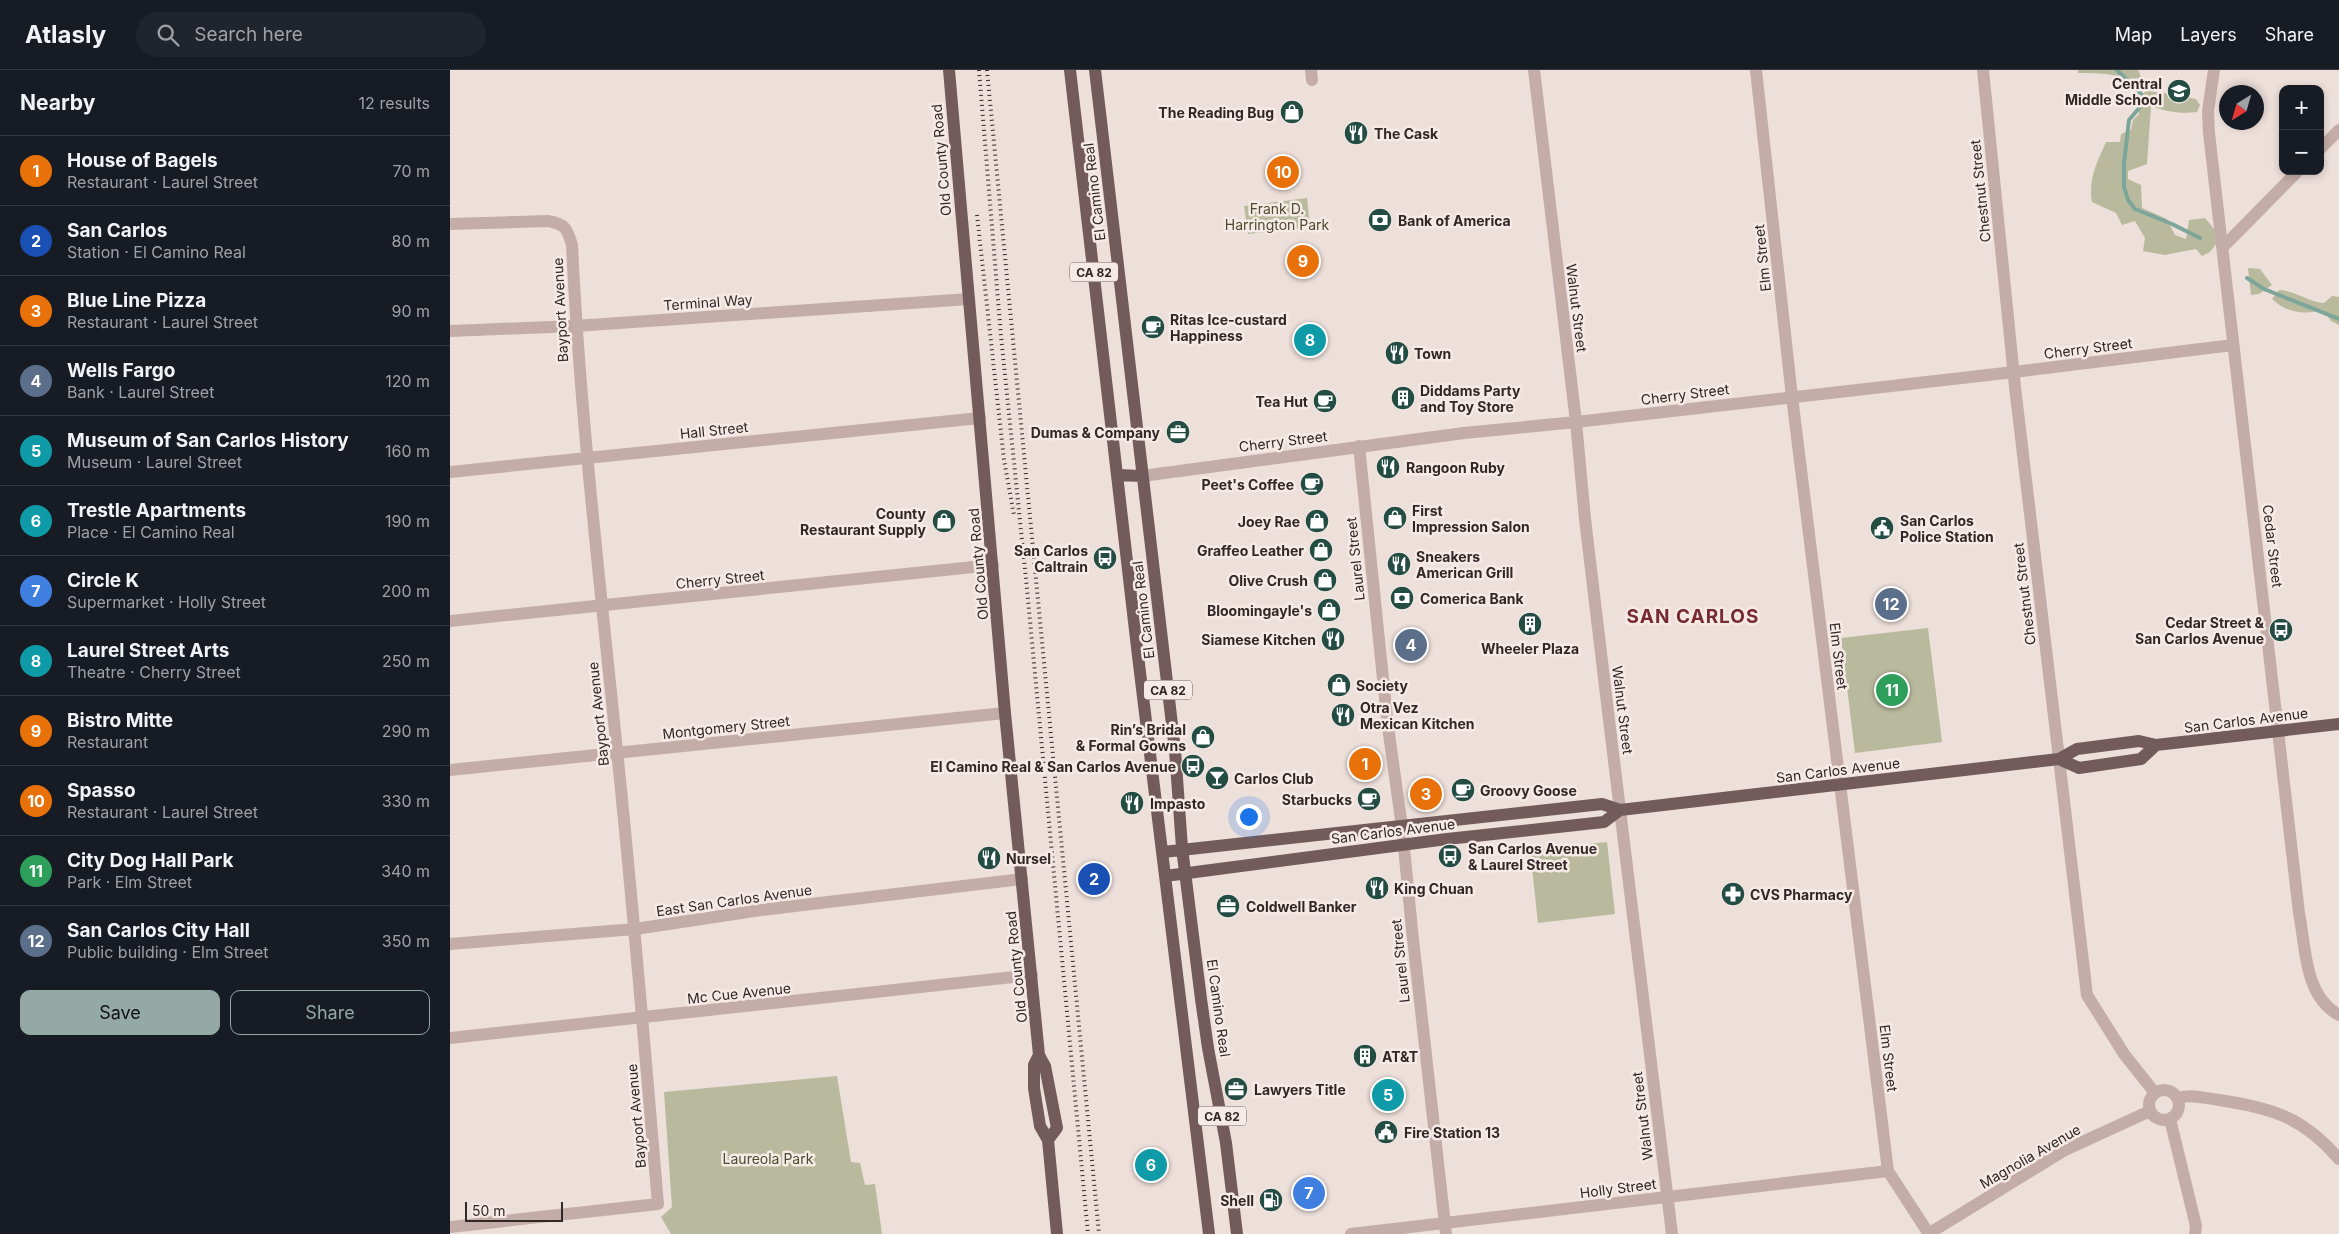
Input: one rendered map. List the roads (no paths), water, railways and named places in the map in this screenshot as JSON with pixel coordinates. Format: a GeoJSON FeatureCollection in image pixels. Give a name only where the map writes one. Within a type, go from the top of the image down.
{"type":"FeatureCollection","features":[{"type":"Feature","properties":{"kind":"main road","name":"Old County Road"},"geometry":{"type":"LineString","coordinates":[[949,70],[1005,713],[1039,1055],[1034,1065],[1034,1088],[1040,1126],[1048,1140],[1057,1234]]}},
{"type":"Feature","properties":{"kind":"main road","name":"El Camino Real"},"geometry":{"type":"LineString","coordinates":[[1070,70],[1209,1234]]}},
{"type":"Feature","properties":{"kind":"main road","name":"El Camino Real"},"geometry":{"type":"LineString","coordinates":[[1095,70],[1175,750],[1182,848],[1208,1048],[1221,1112],[1237,1234]]}},
{"type":"Feature","properties":{"kind":"main road"},"geometry":{"type":"LineString","coordinates":[[1118,475],[1142,476]]}},
{"type":"Feature","properties":{"kind":"main road","name":"San Carlos Avenue"},"geometry":{"type":"LineString","coordinates":[[1163,852],[1182,848],[1402,827],[1602,804],[1620,810],[1840,786],[2058,759],[2077,749],[2138,741],[2156,745],[2339,724]]}},
{"type":"Feature","properties":{"kind":"main road","name":"San Carlos Avenue"},"geometry":{"type":"LineString","coordinates":[[2058,759],[2079,768],[2141,759],[2156,745]]}},
{"type":"Feature","properties":{"kind":"main road","name":"San Carlos Avenue"},"geometry":{"type":"LineString","coordinates":[[1165,876],[1404,845],[1604,822],[1620,810]]}},
{"type":"Feature","properties":{"kind":"street","name":"Walnut Street"},"geometry":{"type":"LineString","coordinates":[[1534,70],[1576,422],[1585,519],[1672,1234]]}},
{"type":"Feature","properties":{"kind":"street","name":"Elm Street"},"geometry":{"type":"LineString","coordinates":[[1756,70],[1792,397],[1888,1171],[1928,1234]]}},
{"type":"Feature","properties":{"kind":"street","name":"Chestnut Street"},"geometry":{"type":"LineString","coordinates":[[1983,70],[2014,372],[2087,995],[2124,1054],[2155,1093]]}},
{"type":"Feature","properties":{"kind":"street","name":"Cedar Street"},"geometry":{"type":"LineString","coordinates":[[2214,70],[2208,111],[2210,133],[2233,345],[2280,731],[2299,913],[2312,985],[2320,1000],[2330,1010],[2339,1015]]}},
{"type":"Feature","properties":{"kind":"street"},"geometry":{"type":"LineString","coordinates":[[2324,145],[2339,130]]}},
{"type":"Feature","properties":{"kind":"street"},"geometry":{"type":"LineString","coordinates":[[2223,247],[2294,175]]}},
{"type":"Feature","properties":{"kind":"street","name":"Bayport Avenue"},"geometry":{"type":"LineString","coordinates":[[450,224],[548,221],[560,223],[568,232],[572,245],[575,326],[586,458],[635,929],[658,1204],[450,1227]]}},
{"type":"Feature","properties":{"kind":"street","name":"Terminal Way"},"geometry":{"type":"LineString","coordinates":[[450,331],[575,326],[968,299]]}},
{"type":"Feature","properties":{"kind":"street","name":"Cherry Street"},"geometry":{"type":"LineString","coordinates":[[1142,476],[1464,433],[2014,372],[2233,345]]}},
{"type":"Feature","properties":{"kind":"street","name":"Hall Street"},"geometry":{"type":"LineString","coordinates":[[450,472],[980,418]]}},
{"type":"Feature","properties":{"kind":"street","name":"Laurel Street"},"geometry":{"type":"LineString","coordinates":[[1359,446],[1388,727],[1402,827],[1446,1228]]}},
{"type":"Feature","properties":{"kind":"street","name":"Cherry Street"},"geometry":{"type":"LineString","coordinates":[[450,621],[993,565]]}},
{"type":"Feature","properties":{"kind":"street","name":"Montgomery Street"},"geometry":{"type":"LineString","coordinates":[[450,770],[1005,713]]}},
{"type":"Feature","properties":{"kind":"street","name":"East San Carlos Avenue"},"geometry":{"type":"LineString","coordinates":[[450,944],[635,929],[761,910],[1022,879]]}},
{"type":"Feature","properties":{"kind":"street","name":"Mc Cue Avenue"},"geometry":{"type":"LineString","coordinates":[[450,1038],[1032,975]]}},
{"type":"Feature","properties":{"kind":"street"},"geometry":{"type":"LineString","coordinates":[[2164,1090],[2170,1091],[2177,1098],[2179,1108],[2177,1113],[2170,1119],[2162,1120],[2155,1117],[2150,1111],[2149,1101],[2155,1093],[2164,1090]]}},
{"type":"Feature","properties":{"kind":"street"},"geometry":{"type":"LineString","coordinates":[[2177,1098],[2188,1095],[2248,1104],[2285,1116],[2312,1131],[2339,1159]]}},
{"type":"Feature","properties":{"kind":"street","name":"Magnolia Avenue"},"geometry":{"type":"LineString","coordinates":[[1928,1234],[2065,1150],[2150,1111]]}},
{"type":"Feature","properties":{"kind":"street"},"geometry":{"type":"LineString","coordinates":[[2170,1119],[2192,1208],[2195,1234]]}},
{"type":"Feature","properties":{"kind":"street","name":"Holly Street"},"geometry":{"type":"LineString","coordinates":[[1351,1234],[1446,1228],[1667,1197],[1888,1171]]}},
{"type":"Feature","properties":{"kind":"waterway"},"geometry":{"type":"LineString","coordinates":[[2117,70],[2141,94],[2140,107],[2129,120],[2124,163],[2124,187],[2128,200],[2135,209],[2200,238]]}},
{"type":"Feature","properties":{"kind":"waterway"},"geometry":{"type":"LineString","coordinates":[[2247,278],[2264,289],[2339,319]]}},
{"type":"Feature","properties":{"kind":"railway"},"geometry":{"type":"LineString","coordinates":[[979,70],[1001,336],[1088,1234]]}},
{"type":"Feature","properties":{"kind":"railway"},"geometry":{"type":"LineString","coordinates":[[987,70],[1099,1234]]}},
{"type":"Feature","properties":{"kind":"railway"},"geometry":{"type":"LineString","coordinates":[[977,215],[1004,460],[1014,515]]}},
{"type":"Feature","properties":{"kind":"place","name":"Central Middle School"},"geometry":{"type":"Point","coordinates":[2179,91]}},
{"type":"Feature","properties":{"kind":"place","name":"The Reading Bug"},"geometry":{"type":"Point","coordinates":[1292,112]}},
{"type":"Feature","properties":{"kind":"place","name":"The Cask"},"geometry":{"type":"Point","coordinates":[1356,133]}},
{"type":"Feature","properties":{"kind":"place","name":"Spasso"},"geometry":{"type":"Point","coordinates":[1283,172]}},
{"type":"Feature","properties":{"kind":"place","name":"Bank of America"},"geometry":{"type":"Point","coordinates":[1380,220]}},
{"type":"Feature","properties":{"kind":"place","name":"Bistro Mitte"},"geometry":{"type":"Point","coordinates":[1303,261]}},
{"type":"Feature","properties":{"kind":"place","name":"Ritas Ice-custard Happiness"},"geometry":{"type":"Point","coordinates":[1153,327]}},
{"type":"Feature","properties":{"kind":"place","name":"Laurel Street Arts"},"geometry":{"type":"Point","coordinates":[1310,340]}},
{"type":"Feature","properties":{"kind":"place","name":"Town"},"geometry":{"type":"Point","coordinates":[1397,353]}},
{"type":"Feature","properties":{"kind":"place","name":"Diddams Party and Toy Store"},"geometry":{"type":"Point","coordinates":[1403,398]}},
{"type":"Feature","properties":{"kind":"place","name":"Tea Hut"},"geometry":{"type":"Point","coordinates":[1325,401]}},
{"type":"Feature","properties":{"kind":"place","name":"Dumas & Company"},"geometry":{"type":"Point","coordinates":[1178,432]}},
{"type":"Feature","properties":{"kind":"place","name":"Rangoon Ruby"},"geometry":{"type":"Point","coordinates":[1388,467]}},
{"type":"Feature","properties":{"kind":"place","name":"Peet's Coffee"},"geometry":{"type":"Point","coordinates":[1312,484]}},
{"type":"Feature","properties":{"kind":"place","name":"First Impression Salon"},"geometry":{"type":"Point","coordinates":[1395,518]}},
{"type":"Feature","properties":{"kind":"place","name":"County Restaurant Supply"},"geometry":{"type":"Point","coordinates":[944,521]}},
{"type":"Feature","properties":{"kind":"place","name":"Joey Rae"},"geometry":{"type":"Point","coordinates":[1317,521]}},
{"type":"Feature","properties":{"kind":"place","name":"San Carlos Police Station"},"geometry":{"type":"Point","coordinates":[1882,528]}},
{"type":"Feature","properties":{"kind":"place","name":"Graffeo Leather"},"geometry":{"type":"Point","coordinates":[1321,550]}},
{"type":"Feature","properties":{"kind":"place","name":"San Carlos Caltrain"},"geometry":{"type":"Point","coordinates":[1105,558]}},
{"type":"Feature","properties":{"kind":"place","name":"Sneakers American Grill"},"geometry":{"type":"Point","coordinates":[1399,564]}},
{"type":"Feature","properties":{"kind":"place","name":"Olive Crush"},"geometry":{"type":"Point","coordinates":[1325,580]}},
{"type":"Feature","properties":{"kind":"place","name":"Comerica Bank"},"geometry":{"type":"Point","coordinates":[1402,598]}},
{"type":"Feature","properties":{"kind":"place","name":"San Carlos City Hall"},"geometry":{"type":"Point","coordinates":[1891,604]}},
{"type":"Feature","properties":{"kind":"place","name":"Bloomingayle's"},"geometry":{"type":"Point","coordinates":[1329,610]}},
{"type":"Feature","properties":{"kind":"place","name":"Wheeler Plaza"},"geometry":{"type":"Point","coordinates":[1530,624]}},
{"type":"Feature","properties":{"kind":"place","name":"Cedar Street & San Carlos Avenue"},"geometry":{"type":"Point","coordinates":[2281,630]}},
{"type":"Feature","properties":{"kind":"place","name":"Siamese Kitchen"},"geometry":{"type":"Point","coordinates":[1333,639]}},
{"type":"Feature","properties":{"kind":"place","name":"Wells Fargo"},"geometry":{"type":"Point","coordinates":[1411,645]}},
{"type":"Feature","properties":{"kind":"place","name":"Society"},"geometry":{"type":"Point","coordinates":[1339,685]}},
{"type":"Feature","properties":{"kind":"place","name":"City Dog Hall Park"},"geometry":{"type":"Point","coordinates":[1892,690]}},
{"type":"Feature","properties":{"kind":"place","name":"Otra Vez Mexican Kitchen"},"geometry":{"type":"Point","coordinates":[1343,715]}},
{"type":"Feature","properties":{"kind":"place","name":"Rin’s Bridal & Formal Gowns"},"geometry":{"type":"Point","coordinates":[1203,737]}},
{"type":"Feature","properties":{"kind":"place","name":"House of Bagels"},"geometry":{"type":"Point","coordinates":[1365,764]}},
{"type":"Feature","properties":{"kind":"place","name":"El Camino Real & San Carlos Avenue"},"geometry":{"type":"Point","coordinates":[1193,766]}},
{"type":"Feature","properties":{"kind":"place","name":"Carlos Club"},"geometry":{"type":"Point","coordinates":[1217,778]}},
{"type":"Feature","properties":{"kind":"place","name":"Groovy Goose"},"geometry":{"type":"Point","coordinates":[1463,790]}},
{"type":"Feature","properties":{"kind":"place","name":"Blue Line Pizza"},"geometry":{"type":"Point","coordinates":[1426,794]}},
{"type":"Feature","properties":{"kind":"place","name":"Starbucks"},"geometry":{"type":"Point","coordinates":[1369,799]}},
{"type":"Feature","properties":{"kind":"place","name":"Impasto"},"geometry":{"type":"Point","coordinates":[1132,803]}},
{"type":"Feature","properties":{"kind":"place","name":"San Carlos Avenue & Laurel Street"},"geometry":{"type":"Point","coordinates":[1450,856]}},
{"type":"Feature","properties":{"kind":"place","name":"Nursel"},"geometry":{"type":"Point","coordinates":[989,858]}},
{"type":"Feature","properties":{"kind":"place","name":"San Carlos"},"geometry":{"type":"Point","coordinates":[1094,879]}},
{"type":"Feature","properties":{"kind":"place","name":"King Chuan"},"geometry":{"type":"Point","coordinates":[1377,888]}},
{"type":"Feature","properties":{"kind":"place","name":"CVS Pharmacy"},"geometry":{"type":"Point","coordinates":[1733,894]}},
{"type":"Feature","properties":{"kind":"place","name":"Coldwell Banker"},"geometry":{"type":"Point","coordinates":[1228,906]}},
{"type":"Feature","properties":{"kind":"place","name":"AT&T"},"geometry":{"type":"Point","coordinates":[1365,1056]}},
{"type":"Feature","properties":{"kind":"place","name":"Lawyers Title"},"geometry":{"type":"Point","coordinates":[1236,1089]}},
{"type":"Feature","properties":{"kind":"place","name":"Museum of San Carlos History"},"geometry":{"type":"Point","coordinates":[1388,1095]}},
{"type":"Feature","properties":{"kind":"place","name":"Fire Station 13"},"geometry":{"type":"Point","coordinates":[1386,1132]}},
{"type":"Feature","properties":{"kind":"place","name":"Trestle Apartments"},"geometry":{"type":"Point","coordinates":[1151,1165]}},
{"type":"Feature","properties":{"kind":"place","name":"Circle K"},"geometry":{"type":"Point","coordinates":[1309,1193]}},
{"type":"Feature","properties":{"kind":"place","name":"Shell"},"geometry":{"type":"Point","coordinates":[1271,1200]}},
{"type":"Feature","properties":{"kind":"district","name":"SAN CARLOS"},"geometry":{"type":"Point","coordinates":[1693,616]}},
{"type":"Feature","properties":{"kind":"park label","name":"Frank D. Harrington Park"},"geometry":{"type":"Point","coordinates":[1277,216]}},
{"type":"Feature","properties":{"kind":"park label","name":"Laureola Park"},"geometry":{"type":"Point","coordinates":[768,1158]}}]}
